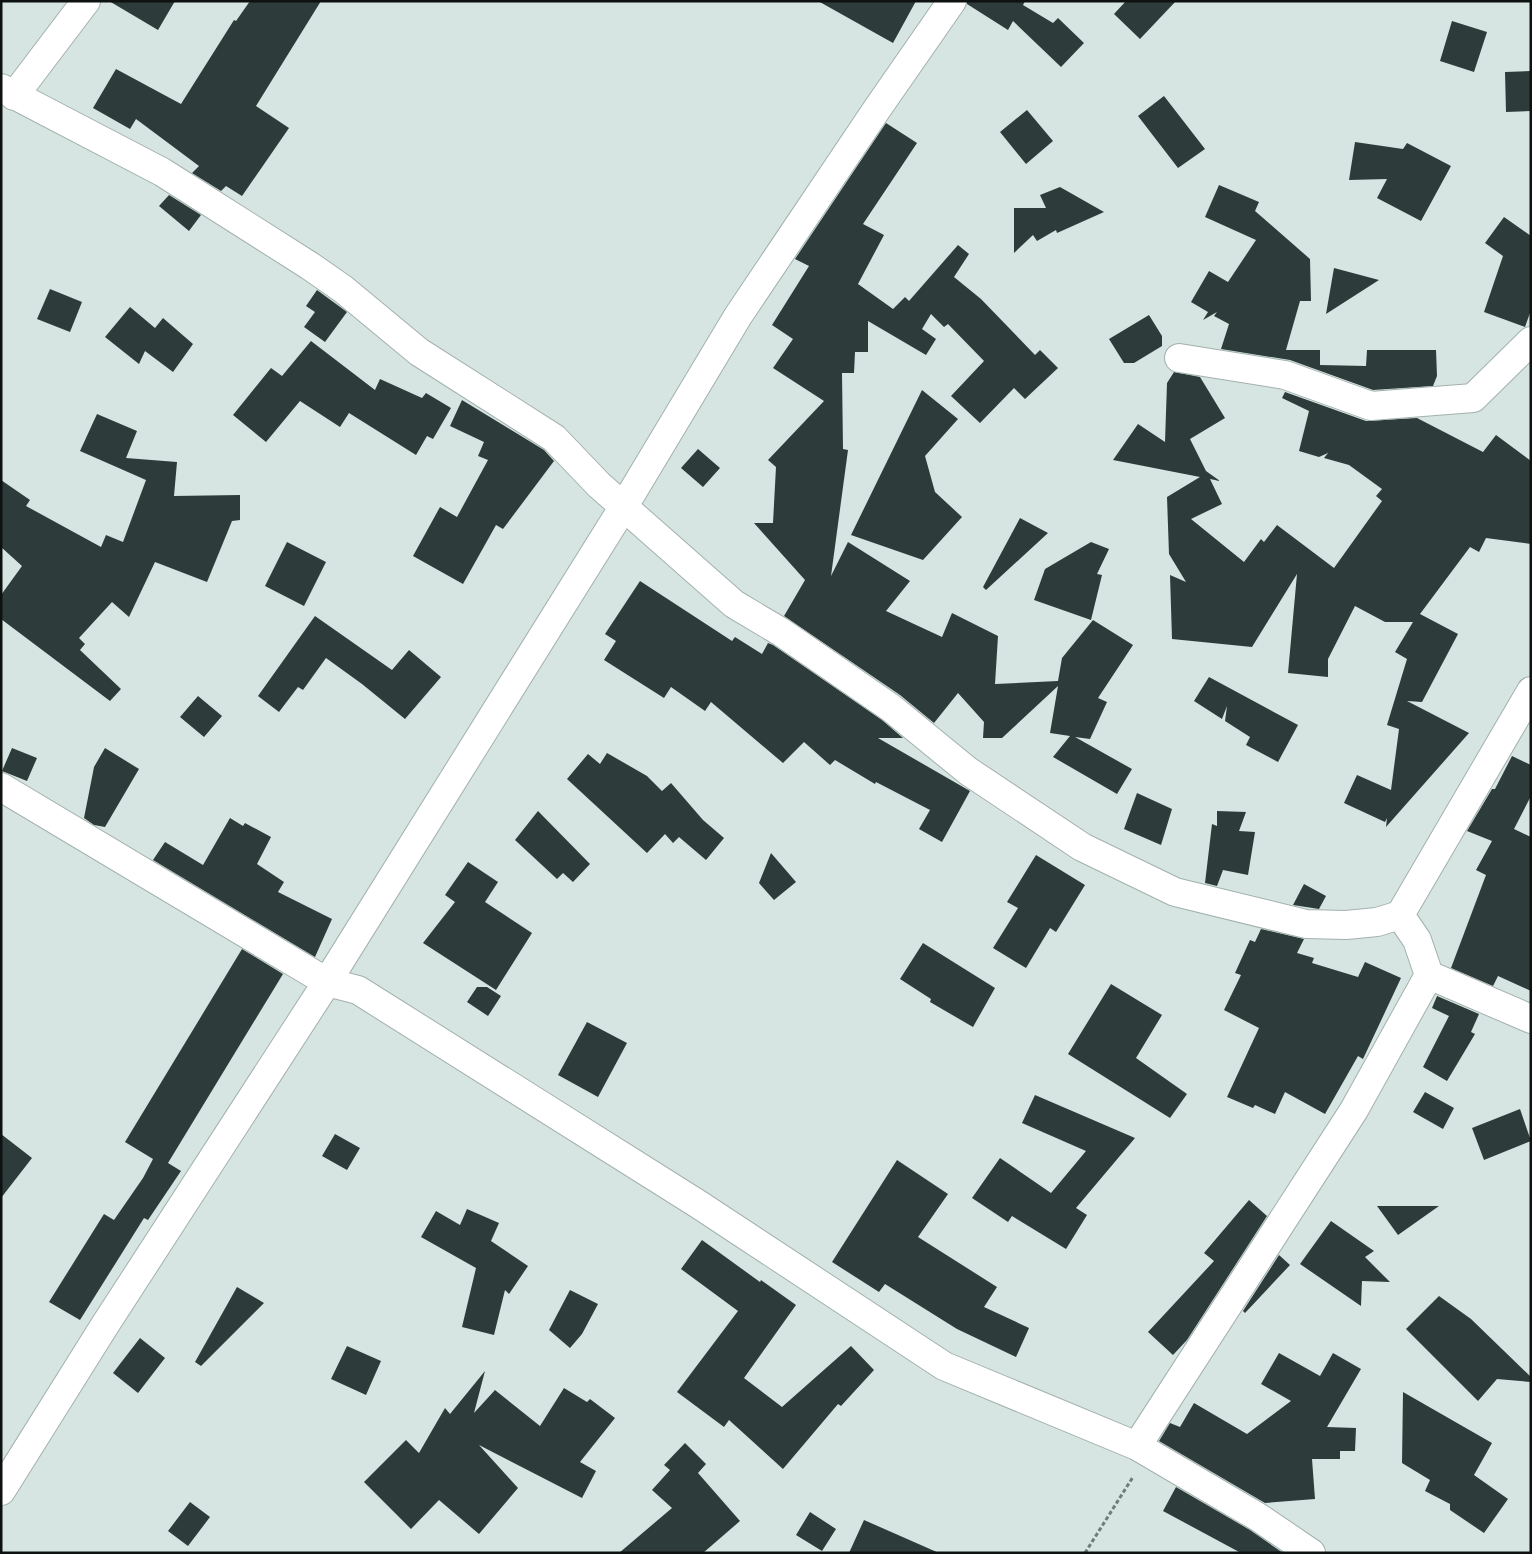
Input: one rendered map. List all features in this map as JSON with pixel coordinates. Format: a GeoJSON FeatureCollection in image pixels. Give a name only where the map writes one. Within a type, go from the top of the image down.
{"type":"FeatureCollection","features":[{"type":"Feature","properties":{"kind":"street"},"geometry":{"type":"LineString","coordinates":[[86,1],[8,92],[162,172],[310,266],[343,289],[419,352],[554,438],[599,485],[734,604],[781,632],[891,708],[961,766],[1082,847],[1175,892],[1306,924],[1369,923],[1400,915],[1531,691]]}},
{"type":"Feature","properties":{"kind":"street"},"geometry":{"type":"LineString","coordinates":[[1,1491],[105,1325],[328,982],[624,506],[738,316],[952,1]]}},
{"type":"Feature","properties":{"kind":"street"},"geometry":{"type":"LineString","coordinates":[[1179,358],[1285,375],[1371,406],[1473,398],[1531,341]]}},
{"type":"Feature","properties":{"kind":"street"},"geometry":{"type":"LineString","coordinates":[[1,787],[328,982],[358,990],[698,1204],[944,1366],[1138,1446],[1258,1517],[1311,1553]]}},
{"type":"Feature","properties":{"kind":"street"},"geometry":{"type":"LineString","coordinates":[[1400,915],[1417,940],[1429,975],[1531,1019]]}},
{"type":"Feature","properties":{"kind":"street"},"geometry":{"type":"LineString","coordinates":[[1138,1446],[1354,1110],[1429,975]]}},
{"type":"Feature","properties":{"kind":"path"},"geometry":{"type":"LineString","coordinates":[[1085,1553],[1132,1482],[1138,1446]]}},
{"type":"Feature","properties":{"kind":"building"},"geometry":{"type":"Polygon","coordinates":[[[109,1],[175,1],[158,30],[109,1]]]}},
{"type":"Feature","properties":{"kind":"building"},"geometry":{"type":"Polygon","coordinates":[[[250,1],[321,1],[256,106],[289,128],[242,196],[226,186],[221,191],[192,173],[199,166],[136,119],[130,129],[93,108],[116,69],[181,104],[234,20],[236,21],[250,1]]]}},
{"type":"Feature","properties":{"kind":"building"},"geometry":{"type":"Polygon","coordinates":[[[818,1],[916,1],[893,43],[818,1]]]}},
{"type":"Feature","properties":{"kind":"building"},"geometry":{"type":"Polygon","coordinates":[[[967,1],[1025,1],[1023,5],[1053,23],[1058,18],[1084,43],[1061,67],[1013,21],[1008,30],[967,4],[967,1]]]}},
{"type":"Feature","properties":{"kind":"building"},"geometry":{"type":"Polygon","coordinates":[[[1126,1],[1176,1],[1140,39],[1114,14],[1126,1]]]}},
{"type":"Feature","properties":{"kind":"building"},"geometry":{"type":"Polygon","coordinates":[[[1452,21],[1487,32],[1474,72],[1440,61],[1452,21]]]}},
{"type":"Feature","properties":{"kind":"building"},"geometry":{"type":"Polygon","coordinates":[[[1531,71],[1531,111],[1506,112],[1505,72],[1531,71]]]}},
{"type":"Feature","properties":{"kind":"building"},"geometry":{"type":"Polygon","coordinates":[[[1164,96],[1205,149],[1178,168],[1138,116],[1164,96]]]}},
{"type":"Feature","properties":{"kind":"building"},"geometry":{"type":"Polygon","coordinates":[[[1027,110],[1053,141],[1026,164],[1000,132],[1027,110]]]}},
{"type":"Feature","properties":{"kind":"building"},"geometry":{"type":"Polygon","coordinates":[[[886,123],[917,143],[863,224],[884,235],[858,284],[893,309],[905,297],[909,301],[958,245],[969,254],[954,277],[981,299],[1035,355],[1040,350],[1058,368],[1025,399],[1014,388],[980,423],[951,396],[984,361],[948,324],[944,327],[931,314],[922,329],[936,339],[926,355],[868,321],[868,352],[855,352],[854,373],[842,373],[843,449],[848,450],[831,576],[848,542],[910,581],[886,611],[942,637],[952,613],[998,636],[995,684],[1058,681],[1062,658],[1093,620],[1133,645],[1098,698],[1107,702],[1090,739],[1075,737],[1132,769],[1117,794],[1053,757],[1070,736],[1050,733],[1058,686],[1002,738],[983,738],[984,722],[958,693],[934,723],[900,695],[784,616],[805,580],[754,523],[773,523],[776,467],[768,460],[824,401],[773,368],[793,339],[772,325],[809,266],[795,259],[886,123]]]}},
{"type":"Feature","properties":{"kind":"building"},"geometry":{"type":"Polygon","coordinates":[[[1355,142],[1403,149],[1407,143],[1451,166],[1421,221],[1377,198],[1387,179],[1349,180],[1355,142]]]}},
{"type":"Feature","properties":{"kind":"building"},"geometry":{"type":"Polygon","coordinates":[[[1219,185],[1259,202],[1255,211],[1310,259],[1311,301],[1300,301],[1286,350],[1320,350],[1320,365],[1366,366],[1367,350],[1436,350],[1437,376],[1433,386],[1373,390],[1290,360],[1221,349],[1229,324],[1214,316],[1217,312],[1203,320],[1208,312],[1191,302],[1209,271],[1228,282],[1256,240],[1205,217],[1219,185]]]}},
{"type":"Feature","properties":{"kind":"building"},"geometry":{"type":"Polygon","coordinates":[[[1060,187],[1104,212],[1057,233],[1056,230],[1037,241],[1033,235],[1014,253],[1014,208],[1046,208],[1040,195],[1060,187]]]}},
{"type":"Feature","properties":{"kind":"building"},"geometry":{"type":"Polygon","coordinates":[[[169,195],[201,215],[189,231],[159,206],[169,195]]]}},
{"type":"Feature","properties":{"kind":"building"},"geometry":{"type":"Polygon","coordinates":[[[1504,217],[1531,236],[1531,310],[1525,327],[1484,312],[1503,256],[1485,243],[1504,217]]]}},
{"type":"Feature","properties":{"kind":"building"},"geometry":{"type":"Polygon","coordinates":[[[1334,268],[1379,280],[1326,314],[1334,268]]]}},
{"type":"Feature","properties":{"kind":"building"},"geometry":{"type":"Polygon","coordinates":[[[50,289],[82,302],[70,332],[37,319],[50,289]]]}},
{"type":"Feature","properties":{"kind":"building"},"geometry":{"type":"Polygon","coordinates":[[[317,290],[347,312],[325,342],[304,327],[315,312],[306,306],[317,290]]]}},
{"type":"Feature","properties":{"kind":"building"},"geometry":{"type":"Polygon","coordinates":[[[130,307],[155,328],[163,318],[193,344],[173,372],[145,351],[139,364],[105,337],[130,307]]]}},
{"type":"Feature","properties":{"kind":"building"},"geometry":{"type":"Polygon","coordinates":[[[1149,315],[1162,336],[1162,346],[1134,363],[1124,363],[1109,339],[1149,315]]]}},
{"type":"Feature","properties":{"kind":"building"},"geometry":{"type":"Polygon","coordinates":[[[311,341],[375,390],[380,379],[422,398],[426,393],[451,408],[433,439],[427,436],[416,455],[349,413],[340,427],[300,401],[266,442],[233,415],[271,368],[282,376],[311,341]]]}},
{"type":"Feature","properties":{"kind":"building"},"geometry":{"type":"Polygon","coordinates":[[[1174,372],[1200,377],[1225,418],[1190,439],[1206,471],[1220,481],[1210,479],[1222,504],[1191,519],[1244,562],[1261,539],[1264,542],[1277,525],[1334,568],[1382,501],[1376,496],[1382,489],[1349,465],[1324,458],[1328,453],[1319,457],[1299,451],[1309,411],[1282,398],[1285,392],[1366,421],[1417,418],[1483,452],[1496,435],[1531,461],[1531,544],[1486,538],[1479,552],[1470,547],[1420,614],[1458,634],[1422,702],[1407,701],[1469,733],[1386,827],[1387,818],[1385,822],[1344,803],[1357,775],[1391,790],[1399,729],[1387,725],[1407,659],[1395,652],[1413,622],[1385,622],[1355,606],[1328,659],[1328,677],[1288,673],[1297,574],[1252,647],[1172,639],[1170,575],[1186,582],[1169,554],[1167,497],[1200,477],[1113,460],[1138,424],[1165,442],[1167,383],[1174,372]]]}},
{"type":"Feature","properties":{"kind":"building"},"geometry":{"type":"Polygon","coordinates":[[[922,390],[958,419],[925,456],[935,492],[962,517],[923,560],[851,535],[922,390]]]}},
{"type":"Feature","properties":{"kind":"building"},"geometry":{"type":"Polygon","coordinates":[[[462,400],[544,450],[554,461],[503,529],[496,525],[463,584],[413,556],[440,507],[457,517],[488,460],[478,456],[484,442],[450,426],[462,400]]]}},
{"type":"Feature","properties":{"kind":"building"},"geometry":{"type":"Polygon","coordinates":[[[97,414],[137,431],[126,458],[177,462],[174,496],[240,495],[240,520],[232,521],[207,582],[155,562],[129,617],[112,602],[79,638],[85,644],[80,650],[121,689],[110,701],[1,619],[1,595],[22,566],[1,547],[1,480],[30,500],[26,506],[101,547],[106,535],[123,542],[146,480],[80,451],[97,414]]]}},
{"type":"Feature","properties":{"kind":"building"},"geometry":{"type":"Polygon","coordinates":[[[698,449],[720,468],[703,487],[681,468],[698,449]]]}},
{"type":"Feature","properties":{"kind":"building"},"geometry":{"type":"Polygon","coordinates":[[[1020,518],[1048,533],[986,590],[983,587],[1020,518]]]}},
{"type":"Feature","properties":{"kind":"building"},"geometry":{"type":"Polygon","coordinates":[[[287,542],[326,562],[304,606],[265,586],[287,542]]]}},
{"type":"Feature","properties":{"kind":"building"},"geometry":{"type":"Polygon","coordinates":[[[1091,542],[1109,549],[1097,574],[1102,575],[1091,620],[1034,600],[1045,569],[1091,542]]]}},
{"type":"Feature","properties":{"kind":"building"},"geometry":{"type":"Polygon","coordinates":[[[640,581],[732,641],[735,637],[762,654],[768,643],[773,645],[882,720],[903,738],[878,738],[970,791],[942,842],[919,829],[930,810],[876,782],[875,784],[835,760],[830,765],[804,742],[783,763],[711,702],[705,711],[671,687],[664,698],[604,660],[616,641],[605,634],[640,581]]]}},
{"type":"Feature","properties":{"kind":"building"},"geometry":{"type":"Polygon","coordinates":[[[315,616],[392,670],[409,650],[441,677],[405,719],[326,658],[303,690],[298,687],[279,712],[258,696],[315,616]]]}},
{"type":"Feature","properties":{"kind":"building"},"geometry":{"type":"Polygon","coordinates":[[[1209,677],[1298,725],[1278,762],[1246,745],[1250,737],[1225,721],[1227,706],[1222,719],[1194,701],[1209,677]]]}},
{"type":"Feature","properties":{"kind":"building"},"geometry":{"type":"Polygon","coordinates":[[[198,696],[222,716],[204,737],[180,717],[198,696]]]}},
{"type":"Feature","properties":{"kind":"building"},"geometry":{"type":"Polygon","coordinates":[[[12,748],[37,758],[27,781],[2,771],[12,748]]]}},
{"type":"Feature","properties":{"kind":"building"},"geometry":{"type":"Polygon","coordinates":[[[105,748],[139,769],[105,827],[94,825],[84,818],[94,767],[105,748]]]}},
{"type":"Feature","properties":{"kind":"building"},"geometry":{"type":"Polygon","coordinates":[[[607,753],[647,776],[662,791],[671,783],[703,820],[724,838],[706,860],[679,837],[673,843],[665,834],[647,853],[567,779],[588,754],[600,764],[607,753]]]}},
{"type":"Feature","properties":{"kind":"building"},"geometry":{"type":"Polygon","coordinates":[[[1512,756],[1531,765],[1531,796],[1514,829],[1531,837],[1531,991],[1498,976],[1493,986],[1451,968],[1486,875],[1476,870],[1492,841],[1467,831],[1492,789],[1495,789],[1512,756]]]}},
{"type":"Feature","properties":{"kind":"building"},"geometry":{"type":"Polygon","coordinates":[[[1137,793],[1172,809],[1161,845],[1124,829],[1137,793]]]}},
{"type":"Feature","properties":{"kind":"building"},"geometry":{"type":"Polygon","coordinates":[[[538,811],[590,864],[573,882],[563,873],[557,879],[515,840],[538,811]]]}},
{"type":"Feature","properties":{"kind":"building"},"geometry":{"type":"Polygon","coordinates":[[[1217,811],[1246,812],[1239,831],[1255,832],[1248,875],[1223,870],[1217,886],[1205,883],[1212,824],[1217,826],[1217,811]]]}},
{"type":"Feature","properties":{"kind":"building"},"geometry":{"type":"Polygon","coordinates":[[[230,818],[243,826],[245,823],[271,837],[257,864],[284,882],[278,892],[332,919],[315,957],[153,860],[165,842],[203,865],[230,818]]]}},
{"type":"Feature","properties":{"kind":"building"},"geometry":{"type":"Polygon","coordinates":[[[771,853],[796,882],[774,900],[759,883],[771,853]]]}},
{"type":"Feature","properties":{"kind":"building"},"geometry":{"type":"Polygon","coordinates":[[[1036,855],[1085,885],[1056,932],[1050,928],[1026,968],[993,948],[1018,908],[1007,902],[1036,855]]]}},
{"type":"Feature","properties":{"kind":"building"},"geometry":{"type":"Polygon","coordinates":[[[468,862],[498,882],[485,902],[532,933],[496,990],[423,943],[455,902],[445,895],[468,862]]]}},
{"type":"Feature","properties":{"kind":"building"},"geometry":{"type":"Polygon","coordinates":[[[1304,884],[1326,896],[1319,909],[1293,905],[1304,884]]]}},
{"type":"Feature","properties":{"kind":"building"},"geometry":{"type":"Polygon","coordinates":[[[1261,929],[1304,939],[1297,953],[1314,958],[1312,963],[1358,977],[1365,962],[1401,978],[1363,1059],[1358,1056],[1325,1114],[1285,1092],[1275,1114],[1255,1105],[1253,1108],[1227,1097],[1259,1028],[1224,1010],[1241,975],[1235,973],[1250,940],[1255,942],[1261,929]]]}},
{"type":"Feature","properties":{"kind":"building"},"geometry":{"type":"Polygon","coordinates":[[[923,943],[995,988],[973,1027],[930,1002],[931,999],[900,979],[923,943]]]}},
{"type":"Feature","properties":{"kind":"building"},"geometry":{"type":"Polygon","coordinates":[[[242,949],[283,974],[168,1163],[181,1171],[148,1220],[144,1218],[80,1320],[49,1302],[104,1214],[114,1220],[143,1178],[153,1159],[125,1142],[242,949]]]}},
{"type":"Feature","properties":{"kind":"building"},"geometry":{"type":"Polygon","coordinates":[[[1111,984],[1162,1015],[1136,1058],[1187,1094],[1170,1118],[1068,1054],[1111,984]]]}},
{"type":"Feature","properties":{"kind":"building"},"geometry":{"type":"Polygon","coordinates":[[[477,987],[487,987],[501,996],[488,1016],[467,1002],[477,987]]]}},
{"type":"Feature","properties":{"kind":"building"},"geometry":{"type":"Polygon","coordinates":[[[1437,996],[1479,1014],[1471,1032],[1475,1034],[1447,1081],[1423,1067],[1449,1016],[1432,1008],[1437,996]]]}},
{"type":"Feature","properties":{"kind":"building"},"geometry":{"type":"Polygon","coordinates":[[[587,1022],[627,1043],[598,1097],[558,1075],[587,1022]]]}},
{"type":"Feature","properties":{"kind":"building"},"geometry":{"type":"Polygon","coordinates":[[[1425,1092],[1454,1108],[1443,1129],[1413,1112],[1425,1092]]]}},
{"type":"Feature","properties":{"kind":"building"},"geometry":{"type":"Polygon","coordinates":[[[1035,1095],[1135,1138],[1076,1208],[1087,1215],[1066,1249],[1012,1216],[1008,1222],[972,1198],[1000,1158],[1051,1193],[1086,1151],[1022,1123],[1035,1095]]]}},
{"type":"Feature","properties":{"kind":"building"},"geometry":{"type":"Polygon","coordinates":[[[1520,1109],[1531,1141],[1484,1160],[1472,1128],[1520,1109]]]}},
{"type":"Feature","properties":{"kind":"building"},"geometry":{"type":"Polygon","coordinates":[[[1,1134],[32,1158],[1,1198],[1,1134]]]}},
{"type":"Feature","properties":{"kind":"building"},"geometry":{"type":"Polygon","coordinates":[[[335,1134],[360,1148],[347,1170],[322,1156],[335,1134]]]}},
{"type":"Feature","properties":{"kind":"building"},"geometry":{"type":"Polygon","coordinates":[[[897,1160],[948,1194],[918,1237],[997,1287],[984,1307],[1029,1328],[1016,1357],[957,1329],[885,1284],[879,1292],[832,1262],[897,1160]]]}},
{"type":"Feature","properties":{"kind":"building"},"geometry":{"type":"Polygon","coordinates":[[[1249,1200],[1267,1216],[1187,1340],[1173,1355],[1148,1332],[1214,1261],[1204,1253],[1249,1200]]]}},
{"type":"Feature","properties":{"kind":"building"},"geometry":{"type":"Polygon","coordinates":[[[1377,1206],[1439,1206],[1398,1235],[1377,1206]]]}},
{"type":"Feature","properties":{"kind":"building"},"geometry":{"type":"Polygon","coordinates":[[[467,1209],[499,1223],[491,1241],[528,1266],[509,1294],[505,1290],[494,1335],[462,1327],[476,1268],[421,1237],[436,1211],[460,1225],[467,1209]]]}},
{"type":"Feature","properties":{"kind":"building"},"geometry":{"type":"Polygon","coordinates":[[[1331,1221],[1374,1251],[1365,1257],[1390,1282],[1362,1281],[1361,1306],[1300,1264],[1331,1221]]]}},
{"type":"Feature","properties":{"kind":"building"},"geometry":{"type":"Polygon","coordinates":[[[702,1240],[760,1282],[761,1280],[796,1305],[744,1378],[782,1407],[851,1346],[874,1370],[841,1406],[838,1404],[783,1469],[729,1420],[724,1427],[677,1392],[738,1311],[681,1269],[702,1240]]]}},
{"type":"Feature","properties":{"kind":"building"},"geometry":{"type":"Polygon","coordinates":[[[1279,1255],[1290,1265],[1245,1313],[1243,1311],[1279,1255]]]}},
{"type":"Feature","properties":{"kind":"building"},"geometry":{"type":"Polygon","coordinates":[[[237,1287],[264,1303],[201,1366],[195,1362],[237,1287]]]}},
{"type":"Feature","properties":{"kind":"building"},"geometry":{"type":"Polygon","coordinates":[[[570,1290],[598,1304],[582,1334],[570,1348],[549,1330],[570,1290]]]}},
{"type":"Feature","properties":{"kind":"building"},"geometry":{"type":"Polygon","coordinates":[[[1439,1296],[1471,1319],[1531,1377],[1531,1382],[1497,1379],[1478,1401],[1406,1329],[1439,1296]]]}},
{"type":"Feature","properties":{"kind":"building"},"geometry":{"type":"Polygon","coordinates":[[[140,1338],[165,1358],[138,1393],[113,1373],[140,1338]]]}},
{"type":"Feature","properties":{"kind":"building"},"geometry":{"type":"Polygon","coordinates":[[[347,1346],[381,1361],[366,1395],[331,1379],[347,1346]]]}},
{"type":"Feature","properties":{"kind":"building"},"geometry":{"type":"Polygon","coordinates":[[[1279,1353],[1320,1376],[1333,1353],[1361,1369],[1327,1427],[1356,1428],[1355,1451],[1340,1451],[1340,1459],[1312,1459],[1315,1499],[1265,1503],[1159,1441],[1170,1423],[1180,1427],[1194,1403],[1247,1434],[1291,1401],[1261,1384],[1279,1353]]]}},
{"type":"Feature","properties":{"kind":"building"},"geometry":{"type":"Polygon","coordinates":[[[485,1371],[474,1413],[495,1390],[540,1426],[564,1388],[587,1402],[590,1399],[615,1418],[580,1462],[596,1471],[582,1498],[479,1445],[518,1488],[479,1534],[439,1500],[411,1529],[364,1482],[406,1440],[419,1453],[445,1408],[450,1414],[485,1371]]]}},
{"type":"Feature","properties":{"kind":"building"},"geometry":{"type":"Polygon","coordinates":[[[1403,1392],[1492,1443],[1474,1475],[1508,1499],[1484,1533],[1450,1510],[1450,1504],[1425,1491],[1430,1480],[1402,1463],[1403,1392]]]}},
{"type":"Feature","properties":{"kind":"building"},"geometry":{"type":"Polygon","coordinates":[[[685,1443],[706,1464],[698,1473],[740,1521],[703,1553],[619,1553],[672,1508],[652,1490],[670,1470],[664,1465],[685,1443]]]}},
{"type":"Feature","properties":{"kind":"building"},"geometry":{"type":"Polygon","coordinates":[[[1176,1487],[1250,1530],[1283,1553],[1241,1553],[1163,1511],[1176,1487]]]}},
{"type":"Feature","properties":{"kind":"building"},"geometry":{"type":"Polygon","coordinates":[[[190,1502],[210,1517],[188,1546],[168,1531],[190,1502]]]}},
{"type":"Feature","properties":{"kind":"building"},"geometry":{"type":"Polygon","coordinates":[[[810,1512],[836,1529],[822,1551],[796,1535],[810,1512]]]}},
{"type":"Feature","properties":{"kind":"building"},"geometry":{"type":"Polygon","coordinates":[[[864,1520],[939,1553],[849,1553],[864,1520]]]}}]}
